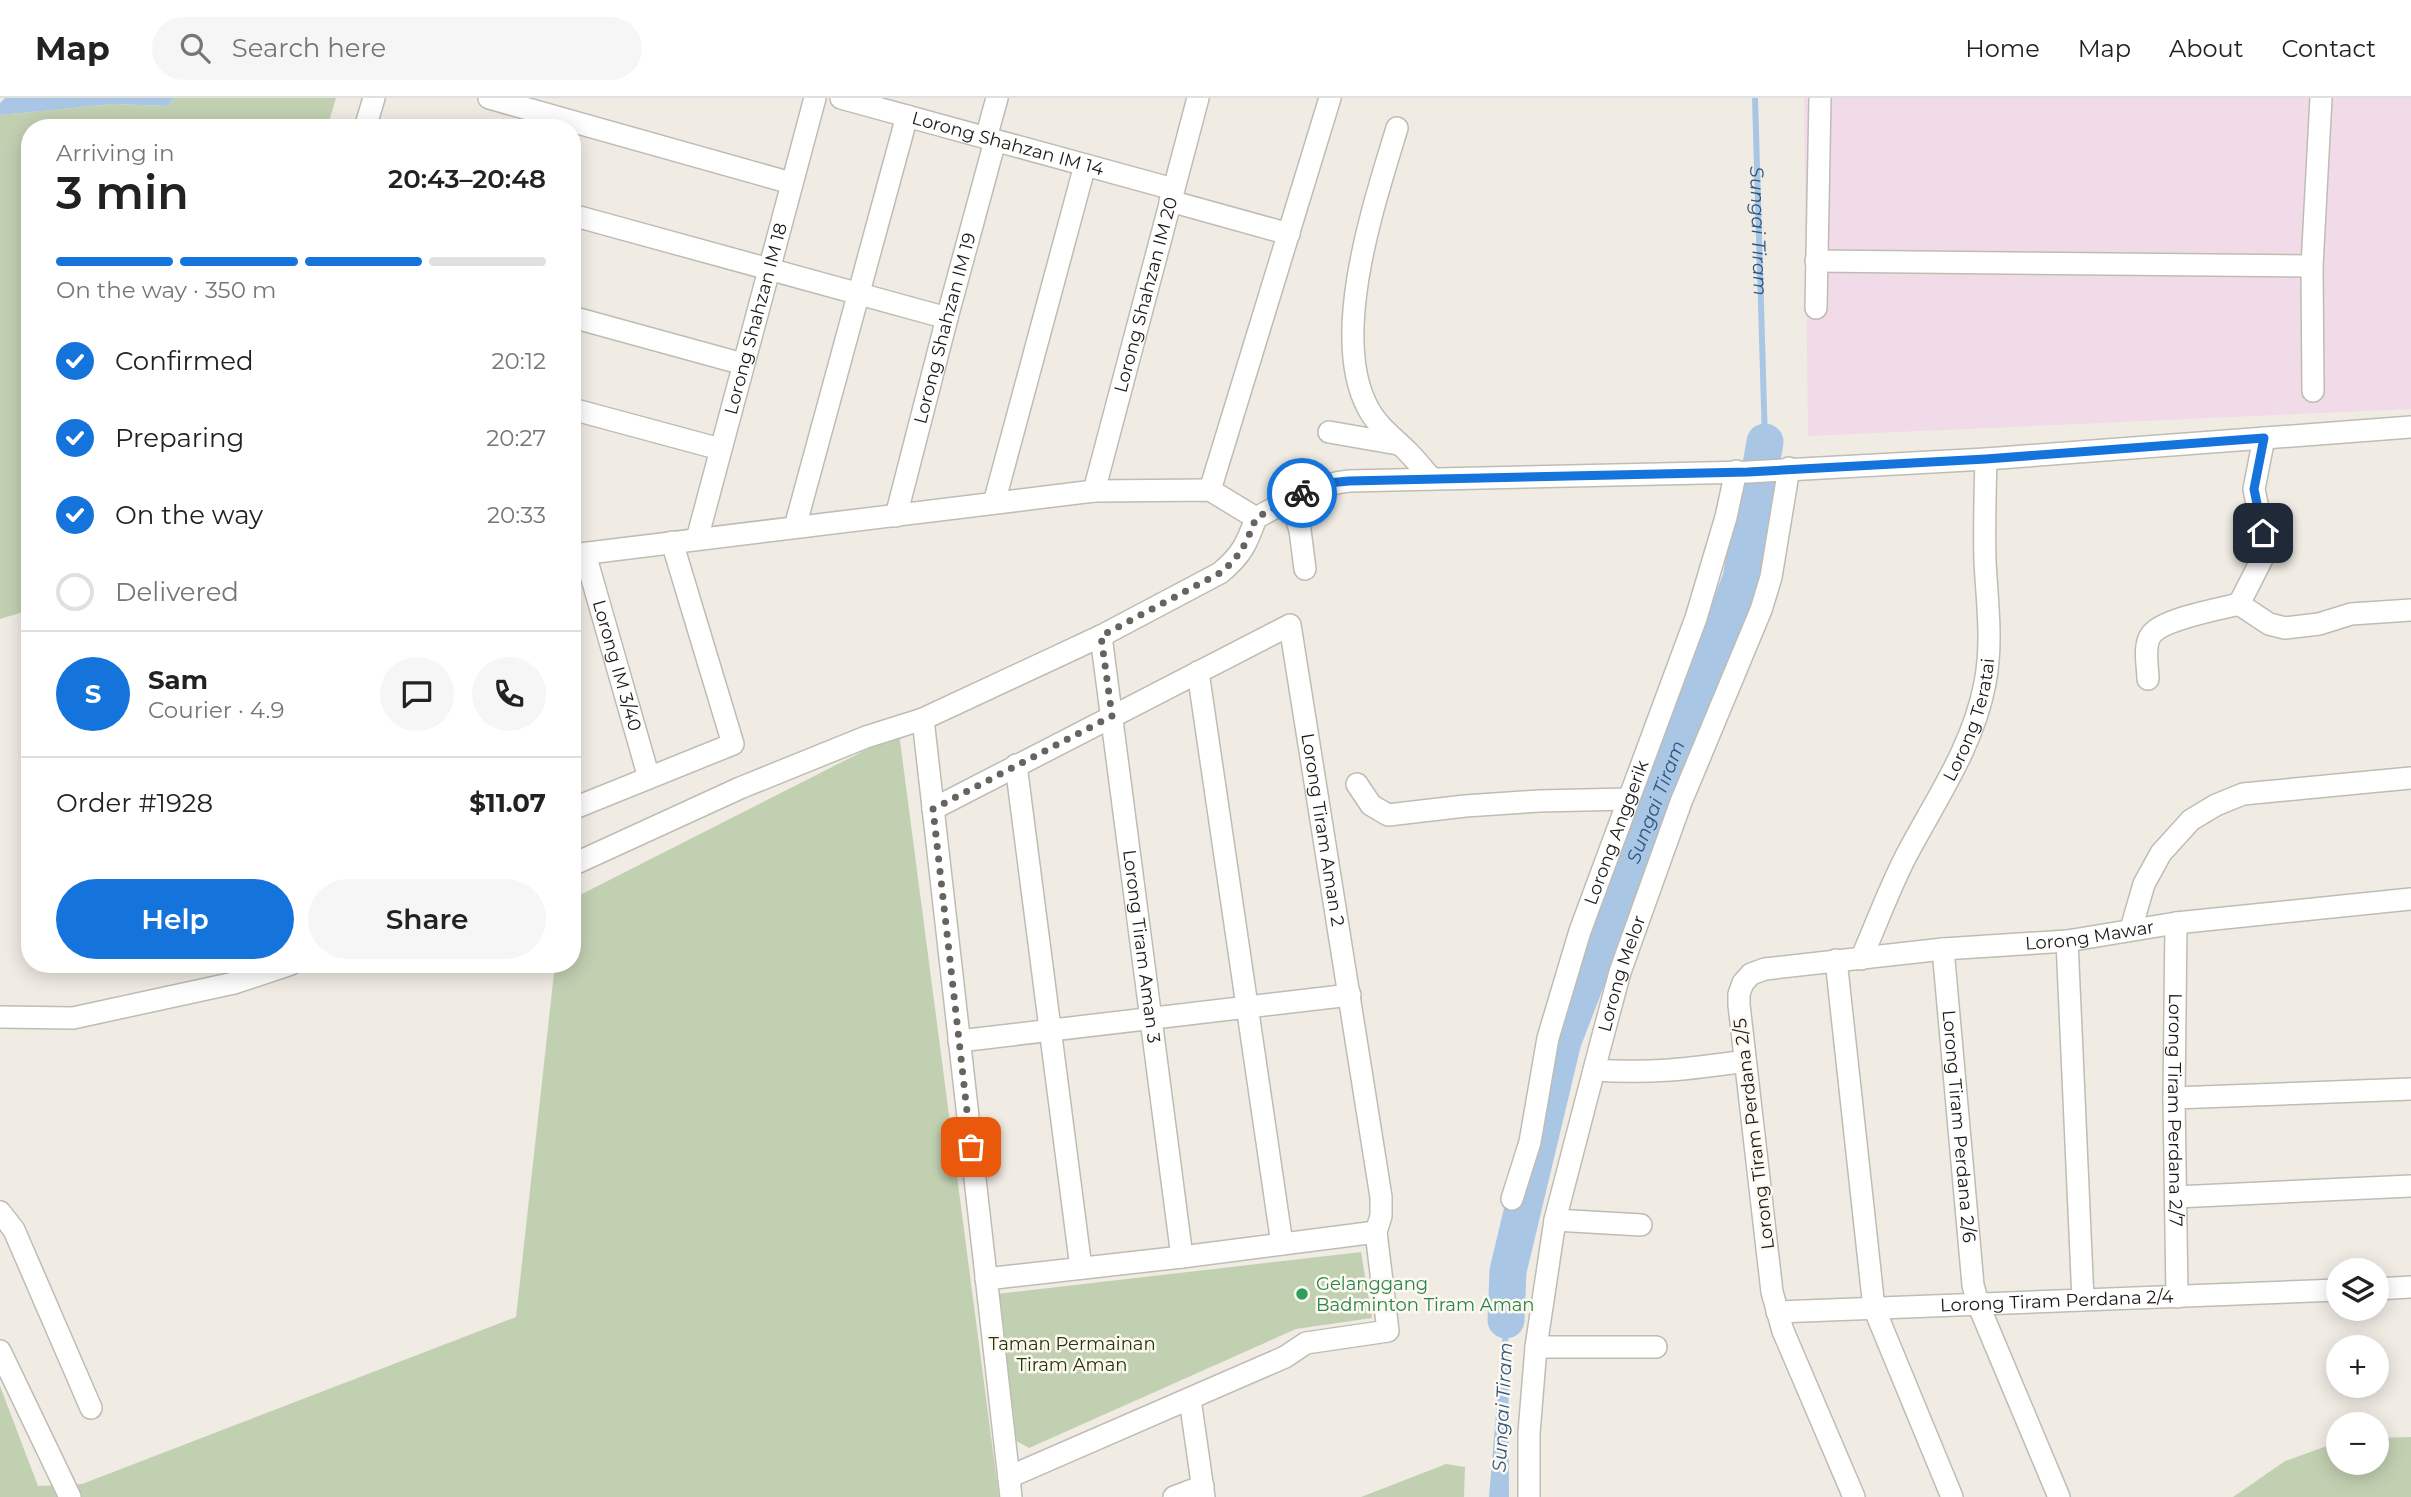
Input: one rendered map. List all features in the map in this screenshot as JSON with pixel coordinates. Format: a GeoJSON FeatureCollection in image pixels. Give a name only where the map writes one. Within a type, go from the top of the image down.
{"type":"FeatureCollection","features":[{"type":"Feature","properties":{"kind":"street"},"geometry":{"type":"LineString","coordinates":[[368,119],[374,98]]}},
{"type":"Feature","properties":{"kind":"street"},"geometry":{"type":"LineString","coordinates":[[489,98],[570,119]]}},
{"type":"Feature","properties":{"kind":"street","name":"Lorong Shahzan IM 18"},"geometry":{"type":"LineString","coordinates":[[697,539],[815,98]]}},
{"type":"Feature","properties":{"kind":"street","name":"Lorong Shahzan IM 14"},"geometry":{"type":"LineString","coordinates":[[842,98],[1086,165],[1289,234]]}},
{"type":"Feature","properties":{"kind":"street","name":"Lorong Shahzan IM 19"},"geometry":{"type":"LineString","coordinates":[[896,516],[991,139],[997,98]]}},
{"type":"Feature","properties":{"kind":"street"},"geometry":{"type":"LineString","coordinates":[[1210,490],[1330,98]]}},
{"type":"Feature","properties":{"kind":"street"},"geometry":{"type":"LineString","coordinates":[[1816,308],[1820,98]]}},
{"type":"Feature","properties":{"kind":"street"},"geometry":{"type":"LineString","coordinates":[[2314,391],[2312,266],[2320,98]]}},
{"type":"Feature","properties":{"kind":"street","name":"Lorong Shahzan IM 20"},"geometry":{"type":"LineString","coordinates":[[1094,491],[1172,195],[1193,99]]}},
{"type":"Feature","properties":{"kind":"street"},"geometry":{"type":"LineString","coordinates":[[794,527],[907,116]]}},
{"type":"Feature","properties":{"kind":"street"},"geometry":{"type":"LineString","coordinates":[[581,122],[791,183]]}},
{"type":"Feature","properties":{"kind":"street"},"geometry":{"type":"LineString","coordinates":[[1397,128],[1357,281],[1353,333],[1356,370],[1368,410],[1432,480]]}},
{"type":"Feature","properties":{"kind":"street"},"geometry":{"type":"LineString","coordinates":[[994,503],[1086,165]]}},
{"type":"Feature","properties":{"kind":"street"},"geometry":{"type":"LineString","coordinates":[[581,218],[947,318]]}},
{"type":"Feature","properties":{"kind":"street"},"geometry":{"type":"LineString","coordinates":[[1816,261],[2312,266]]}},
{"type":"Feature","properties":{"kind":"street"},"geometry":{"type":"LineString","coordinates":[[581,319],[743,364]]}},
{"type":"Feature","properties":{"kind":"street"},"geometry":{"type":"LineString","coordinates":[[581,411],[720,449]]}},
{"type":"Feature","properties":{"kind":"street"},"geometry":{"type":"LineString","coordinates":[[581,861],[740,788],[866,737],[923,719],[1101,636],[1220,573],[1236,560],[1245,548],[1256,518],[1310,489],[1328,483],[1742,472],[1986,459],[2411,427]]}},
{"type":"Feature","properties":{"kind":"street"},"geometry":{"type":"LineString","coordinates":[[1328,432],[1398,444]]}},
{"type":"Feature","properties":{"kind":"street"},"geometry":{"type":"LineString","coordinates":[[2148,679],[2147,643],[2151,635],[2159,628],[2175,622],[2239,604],[2262,559],[2263,533],[2254,489],[2264,438]]}},
{"type":"Feature","properties":{"kind":"street","name":"Lorong Teratai"},"geometry":{"type":"LineString","coordinates":[[1861,959],[1905,858],[1957,767],[1979,710],[1989,651],[1990,615],[1984,518],[1986,459]]}},
{"type":"Feature","properties":{"kind":"street","name":"Lorong Melor"},"geometry":{"type":"LineString","coordinates":[[1529,1497],[1529,1433],[1536,1347],[1555,1220],[1620,972],[1681,802],[1761,610],[1771,577],[1782,469]]}},
{"type":"Feature","properties":{"kind":"street","name":"Lorong Anggerik"},"geometry":{"type":"LineString","coordinates":[[1512,1199],[1531,1142],[1552,1025],[1580,931],[1696,618],[1742,472]]}},
{"type":"Feature","properties":{"kind":"street"},"geometry":{"type":"LineString","coordinates":[[581,554],[1094,491],[1210,490],[1256,518]]}},
{"type":"Feature","properties":{"kind":"street"},"geometry":{"type":"LineString","coordinates":[[1290,500],[1304,546],[1305,569]]}},
{"type":"Feature","properties":{"kind":"street"},"geometry":{"type":"LineString","coordinates":[[581,805],[733,744],[672,542]]}},
{"type":"Feature","properties":{"kind":"street","name":"Lorong IM 3/40"},"geometry":{"type":"LineString","coordinates":[[581,563],[649,778]]}},
{"type":"Feature","properties":{"kind":"street"},"geometry":{"type":"LineString","coordinates":[[2239,604],[2269,624],[2285,628],[2319,624],[2351,614],[2411,610]]}},
{"type":"Feature","properties":{"kind":"street","name":"Lorong Tiram Aman 2"},"geometry":{"type":"LineString","coordinates":[[933,809],[1290,625],[1381,1197],[1381,1216],[1376,1232],[1388,1331],[1306,1343],[1286,1357],[1190,1399]]}},
{"type":"Feature","properties":{"kind":"street","name":"Lorong Tiram Aman 3"},"geometry":{"type":"LineString","coordinates":[[1101,636],[1182,1257]]}},
{"type":"Feature","properties":{"kind":"street"},"geometry":{"type":"LineString","coordinates":[[1198,672],[1282,1244]]}},
{"type":"Feature","properties":{"kind":"street"},"geometry":{"type":"LineString","coordinates":[[923,719],[1010,1487],[1190,1399],[1203,1491],[1174,1497]]}},
{"type":"Feature","properties":{"kind":"street"},"geometry":{"type":"LineString","coordinates":[[1016,765],[1081,1268]]}},
{"type":"Feature","properties":{"kind":"street"},"geometry":{"type":"LineString","coordinates":[[2131,929],[2144,884],[2161,853],[2191,820],[2216,805],[2243,794],[2411,778]]}},
{"type":"Feature","properties":{"kind":"street"},"geometry":{"type":"LineString","coordinates":[[1357,784],[1371,805],[1388,816],[1502,803],[1628,799]]}},
{"type":"Feature","properties":{"kind":"street","name":"Lorong Mawar"},"geometry":{"type":"LineString","coordinates":[[1765,968],[1943,948],[2067,941],[2176,923],[2411,899]]}},
{"type":"Feature","properties":{"kind":"street","name":"Lorong Tiram Perdana 2/7"},"geometry":{"type":"LineString","coordinates":[[2176,923],[2174,1098],[2177,1297]]}},
{"type":"Feature","properties":{"kind":"street"},"geometry":{"type":"LineString","coordinates":[[2067,941],[2083,1300]]}},
{"type":"Feature","properties":{"kind":"street","name":"Lorong Tiram Perdana 2/6"},"geometry":{"type":"LineString","coordinates":[[1943,948],[1973,1285],[1978,1304],[2059,1497]]}},
{"type":"Feature","properties":{"kind":"street"},"geometry":{"type":"LineString","coordinates":[[1836,960],[1874,1308],[1952,1497]]}},
{"type":"Feature","properties":{"kind":"street","name":"Lorong Tiram Perdana 2/5"},"geometry":{"type":"LineString","coordinates":[[1765,968],[1751,974],[1739,994],[1769,1272],[1777,1312],[1854,1497]]}},
{"type":"Feature","properties":{"kind":"street"},"geometry":{"type":"LineString","coordinates":[[0,1017],[74,1018],[234,982],[262,973]]}},
{"type":"Feature","properties":{"kind":"street"},"geometry":{"type":"LineString","coordinates":[[959,1041],[1350,995]]}},
{"type":"Feature","properties":{"kind":"street"},"geometry":{"type":"LineString","coordinates":[[1594,1070],[1637,1073],[1674,1071],[1745,1061]]}},
{"type":"Feature","properties":{"kind":"street"},"geometry":{"type":"LineString","coordinates":[[2174,1098],[2411,1088]]}},
{"type":"Feature","properties":{"kind":"street"},"geometry":{"type":"LineString","coordinates":[[2176,1197],[2411,1186]]}},
{"type":"Feature","properties":{"kind":"street"},"geometry":{"type":"LineString","coordinates":[[0,1212],[14,1230],[91,1408]]}},
{"type":"Feature","properties":{"kind":"street"},"geometry":{"type":"LineString","coordinates":[[1555,1220],[1641,1225]]}},
{"type":"Feature","properties":{"kind":"street"},"geometry":{"type":"LineString","coordinates":[[986,1279],[1376,1232]]}},
{"type":"Feature","properties":{"kind":"street"},"geometry":{"type":"LineString","coordinates":[[2389,1288],[2411,1287]]}},
{"type":"Feature","properties":{"kind":"street","name":"Lorong Tiram Perdana 2/4"},"geometry":{"type":"LineString","coordinates":[[1777,1312],[2326,1291]]}},
{"type":"Feature","properties":{"kind":"street"},"geometry":{"type":"LineString","coordinates":[[1536,1347],[1656,1347]]}},
{"type":"Feature","properties":{"kind":"street"},"geometry":{"type":"LineString","coordinates":[[0,1352],[70,1497]]}},
{"type":"Feature","properties":{"kind":"shaded area"},"geometry":{"type":"Polygon","coordinates":[[[1804,98],[2411,98],[2411,409],[1808,436],[1804,98]]]}},
{"type":"Feature","properties":{"kind":"green space"},"geometry":{"type":"Polygon","coordinates":[[[174,98],[336,98],[330,119],[21,119],[21,613],[0,619],[0,115],[114,104],[168,106],[174,98]]]}},
{"type":"Feature","properties":{"kind":"green space"},"geometry":{"type":"Polygon","coordinates":[[[899,733],[999,1497],[0,1497],[0,1386],[38,1486],[82,1484],[516,1317],[554,973],[581,973],[581,894],[899,733]]]}},
{"type":"Feature","properties":{"kind":"green space","name":"Taman Permainan Tiram Aman"},"geometry":{"type":"Polygon","coordinates":[[[1361,1252],[1372,1318],[1296,1329],[1029,1448],[1009,1437],[997,1294],[1361,1252]]]}},
{"type":"Feature","properties":{"kind":"green space"},"geometry":{"type":"Polygon","coordinates":[[[2411,1437],[2411,1497],[2233,1497],[2285,1461],[2326,1446],[2326,1475],[2389,1475],[2389,1438],[2411,1437]]]}},
{"type":"Feature","properties":{"kind":"green space"},"geometry":{"type":"Polygon","coordinates":[[[1446,1464],[1465,1467],[1464,1497],[1361,1497],[1446,1464]]]}},
{"type":"Feature","properties":{"kind":"water"},"geometry":{"type":"Polygon","coordinates":[[[5,98],[174,98],[168,106],[114,104],[0,115],[0,103],[5,98]]]}},
{"type":"Feature","properties":{"kind":"water"},"geometry":{"type":"Polygon","coordinates":[[[1508,1271],[1509,1497],[1489,1497],[1508,1271]]]}},
{"type":"Feature","properties":{"kind":"waterway","name":"Sungai Tiram"},"geometry":{"type":"LineString","coordinates":[[1755,98],[1765,442]]}},
{"type":"Feature","properties":{"kind":"waterway","name":"Sungai Tiram"},"geometry":{"type":"LineString","coordinates":[[1506,1320],[1508,1271],[1563,1041],[1741,579],[1765,442]]}},
{"type":"Feature","properties":{"kind":"way so far"},"geometry":{"type":"LineString","coordinates":[[971,1147],[933,809],[1112,716],[1101,636],[1220,573],[1236,560],[1245,548],[1256,518],[1302,493]]}},
{"type":"Feature","properties":{"kind":"place","name":"Gelanggang Badminton Tiram Aman"},"geometry":{"type":"Point","coordinates":[1302,1294]}},
{"type":"Feature","properties":{"kind":"route"},"geometry":{"type":"LineString","coordinates":[[1302,493],[1328,483],[1349,481],[1748,472],[1986,459],[2264,438],[2254,489],[2263,533]]}}]}
